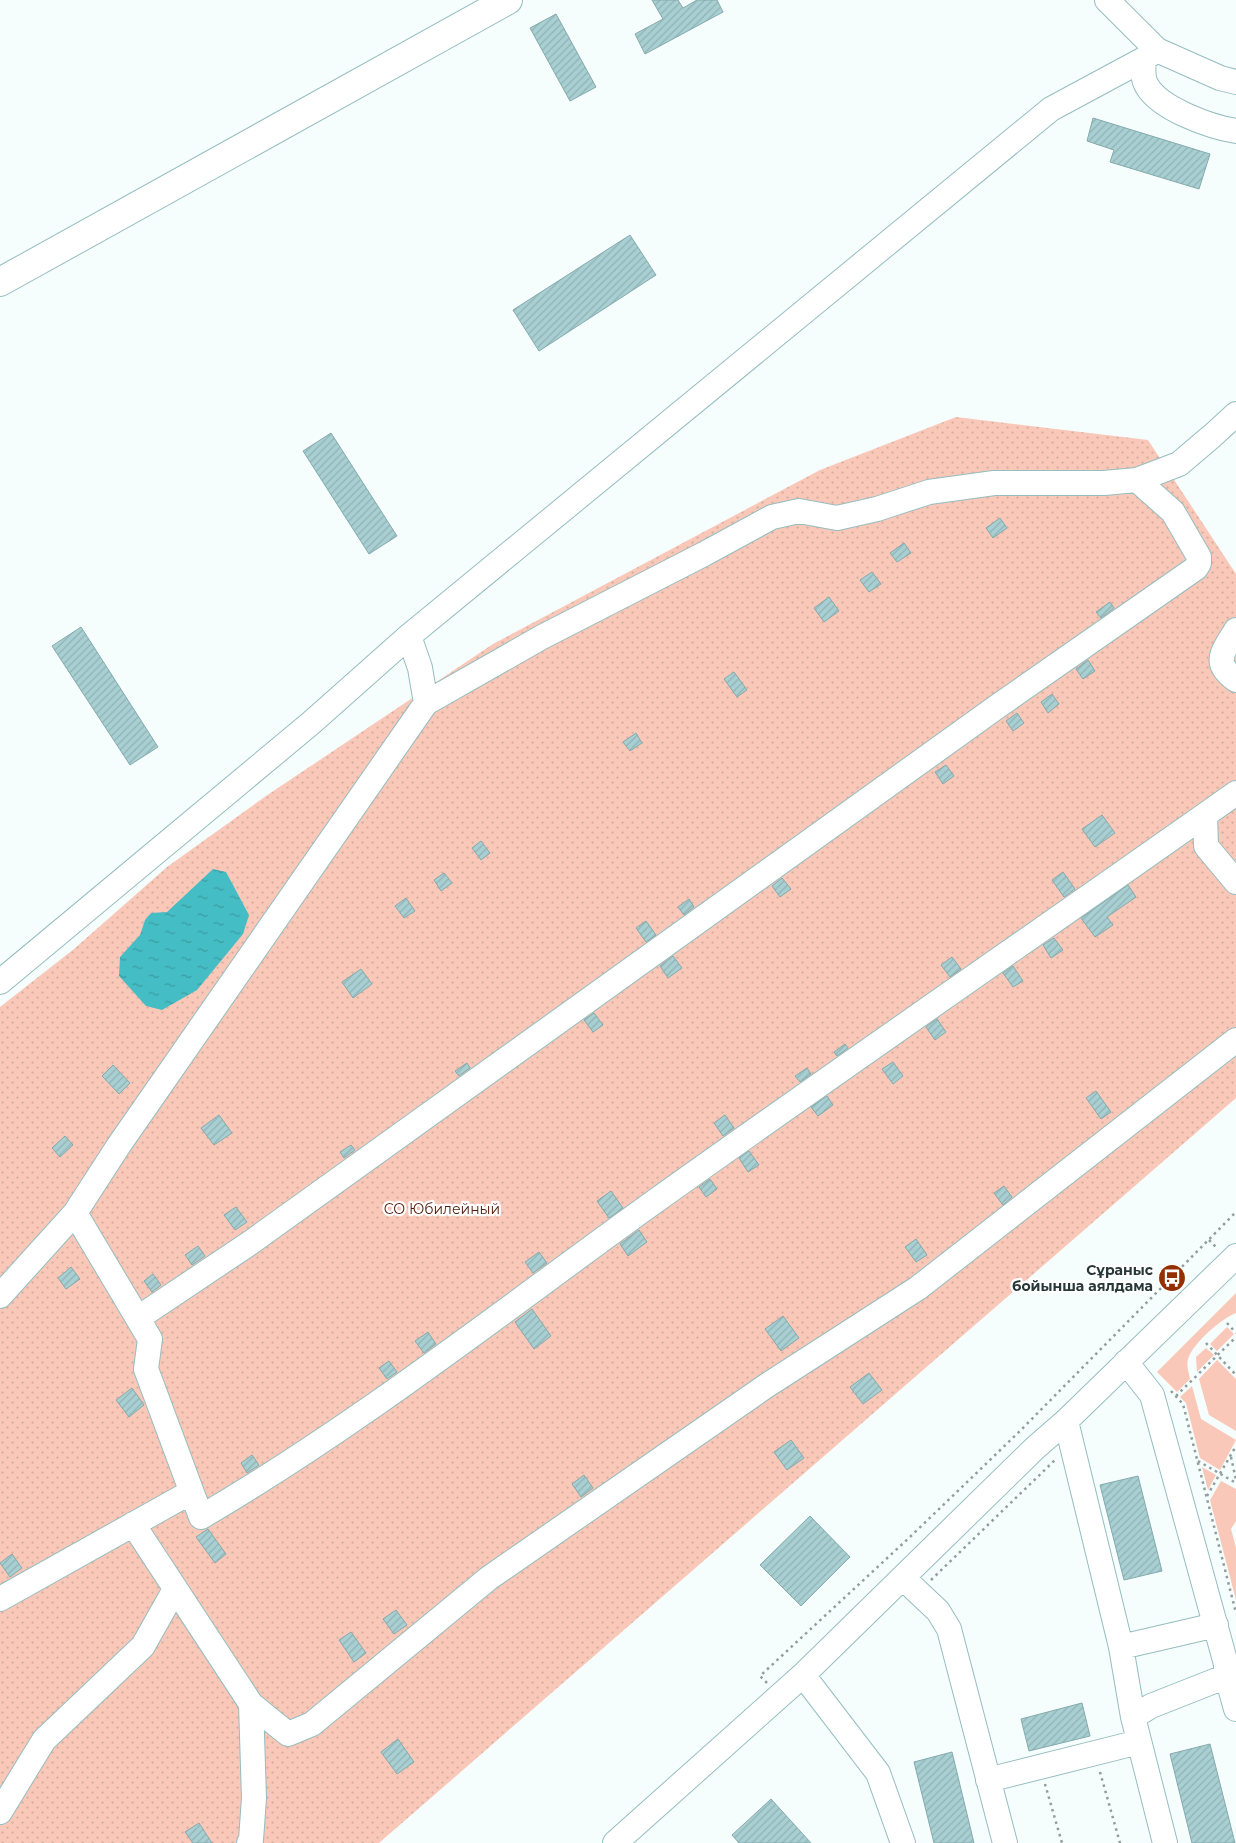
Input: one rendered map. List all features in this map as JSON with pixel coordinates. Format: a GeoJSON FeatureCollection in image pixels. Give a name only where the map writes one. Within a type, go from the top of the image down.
{"type":"FeatureCollection","features":[{"type":"Feature","properties":{"kind":"highway"},"geometry":{"type":"LineString","coordinates":[[0,282],[508,0]]}},
{"type":"Feature","properties":{"kind":"street"},"geometry":{"type":"LineString","coordinates":[[1107,0],[1150,55],[1236,82]]}},
{"type":"Feature","properties":{"kind":"street"},"geometry":{"type":"LineString","coordinates":[[1150,55],[1143,74],[1146,85],[1155,97],[1169,107],[1219,128],[1236,131]]}},
{"type":"Feature","properties":{"kind":"street"},"geometry":{"type":"LineString","coordinates":[[0,982],[311,723],[409,636],[1052,109],[1150,55]]}},
{"type":"Feature","properties":{"kind":"street"},"geometry":{"type":"LineString","coordinates":[[0,1296],[75,1212],[119,1145],[426,703],[542,637],[772,517],[799,511],[837,518],[877,509],[930,492],[994,483],[1104,483],[1137,480],[1179,464],[1236,414]]}},
{"type":"Feature","properties":{"kind":"street"},"geometry":{"type":"LineString","coordinates":[[138,1318],[258,1237],[982,718],[1196,568],[1199,563],[1199,557],[1173,512],[1137,480]]}},
{"type":"Feature","properties":{"kind":"street"},"geometry":{"type":"LineString","coordinates":[[1236,630],[1224,650],[1221,660],[1224,668],[1236,680]]}},
{"type":"Feature","properties":{"kind":"street"},"geometry":{"type":"LineString","coordinates":[[409,636],[420,668],[426,703]]}},
{"type":"Feature","properties":{"kind":"street"},"geometry":{"type":"LineString","coordinates":[[75,1212],[150,1339],[146,1369],[201,1517],[264,1480],[403,1386],[654,1202],[1236,793]]}},
{"type":"Feature","properties":{"kind":"street"},"geometry":{"type":"LineString","coordinates":[[1205,815],[1206,846],[1236,882]]}},
{"type":"Feature","properties":{"kind":"street"},"geometry":{"type":"LineString","coordinates":[[133,1524],[251,1704],[288,1734],[312,1724],[489,1578],[766,1386],[918,1288],[1236,1040]]}},
{"type":"Feature","properties":{"kind":"street"},"geometry":{"type":"LineString","coordinates":[[615,1843],[803,1675],[1035,1448],[1066,1421],[1236,1256]]}},
{"type":"Feature","properties":{"kind":"street"},"geometry":{"type":"LineString","coordinates":[[1126,1362],[1152,1395],[1216,1625],[1236,1709]]}},
{"type":"Feature","properties":{"kind":"street"},"geometry":{"type":"LineString","coordinates":[[1066,1421],[1121,1648],[1132,1717],[1165,1843]]}},
{"type":"Feature","properties":{"kind":"street"},"geometry":{"type":"LineString","coordinates":[[0,1599],[191,1492]]}},
{"type":"Feature","properties":{"kind":"street"},"geometry":{"type":"LineString","coordinates":[[903,1578],[938,1611],[949,1629],[1005,1843]]}},
{"type":"Feature","properties":{"kind":"street"},"geometry":{"type":"LineString","coordinates":[[0,1812],[44,1740],[143,1646],[175,1589]]}},
{"type":"Feature","properties":{"kind":"street"},"geometry":{"type":"LineString","coordinates":[[1121,1648],[1216,1625]]}},
{"type":"Feature","properties":{"kind":"street"},"geometry":{"type":"LineString","coordinates":[[1132,1717],[1152,1706],[1222,1678],[1226,1673]]}},
{"type":"Feature","properties":{"kind":"street"},"geometry":{"type":"LineString","coordinates":[[803,1675],[878,1774],[903,1843]]}},
{"type":"Feature","properties":{"kind":"street"},"geometry":{"type":"LineString","coordinates":[[249,1843],[251,1840],[254,1798],[251,1704]]}},
{"type":"Feature","properties":{"kind":"street"},"geometry":{"type":"LineString","coordinates":[[988,1780],[1139,1742]]}},
{"type":"Feature","properties":{"kind":"path"},"geometry":{"type":"LineString","coordinates":[[779,1696],[760,1676],[911,1536],[1020,1431],[1236,1212]]}},
{"type":"Feature","properties":{"kind":"path"},"geometry":{"type":"LineString","coordinates":[[1176,1396],[1236,1335],[1227,1323]]}},
{"type":"Feature","properties":{"kind":"path"},"geometry":{"type":"LineString","coordinates":[[1206,1343],[1236,1375]]}},
{"type":"Feature","properties":{"kind":"path"},"geometry":{"type":"LineString","coordinates":[[1167,1387],[1183,1404],[1236,1613]]}},
{"type":"Feature","properties":{"kind":"path"},"geometry":{"type":"LineString","coordinates":[[1207,1497],[1236,1446]]}},
{"type":"Feature","properties":{"kind":"path"},"geometry":{"type":"LineString","coordinates":[[1198,1461],[1236,1481],[1235,1470],[1230,1456]]}},
{"type":"Feature","properties":{"kind":"path"},"geometry":{"type":"LineString","coordinates":[[1095,1753],[1120,1843]]}},
{"type":"Feature","properties":{"kind":"path"},"geometry":{"type":"LineString","coordinates":[[1040,1767],[1062,1843]]}},
{"type":"Feature","properties":{"kind":"green space","name":"СО Юбилейный"},"geometry":{"type":"Polygon","coordinates":[[[956,417],[1148,440],[1236,574],[1236,1098],[379,1843],[0,1843],[0,1007],[74,949],[167,867],[266,796],[493,644],[820,470],[956,417]]]}},
{"type":"Feature","properties":{"kind":"green space"},"geometry":{"type":"Polygon","coordinates":[[[1236,1293],[1236,1313],[1216,1326],[1195,1346],[1187,1361],[1190,1379],[1177,1392],[1157,1372],[1236,1293]]]}},
{"type":"Feature","properties":{"kind":"green space"},"geometry":{"type":"Polygon","coordinates":[[[1227,1327],[1234,1334],[1217,1351],[1210,1344],[1227,1327]]]}},
{"type":"Feature","properties":{"kind":"green space"},"geometry":{"type":"Polygon","coordinates":[[[1206,1348],[1214,1355],[1197,1372],[1196,1357],[1206,1348]]]}},
{"type":"Feature","properties":{"kind":"green space"},"geometry":{"type":"Polygon","coordinates":[[[1217,1360],[1236,1379],[1236,1431],[1209,1415],[1199,1379],[1217,1360]]]}},
{"type":"Feature","properties":{"kind":"green space"},"geometry":{"type":"Polygon","coordinates":[[[1192,1386],[1201,1419],[1236,1440],[1220,1470],[1200,1458],[1186,1403],[1180,1397],[1192,1386]]]}},
{"type":"Feature","properties":{"kind":"green space"},"geometry":{"type":"Polygon","coordinates":[[[1202,1467],[1216,1475],[1208,1490],[1202,1467]]]}},
{"type":"Feature","properties":{"kind":"green space"},"geometry":{"type":"Polygon","coordinates":[[[1221,1481],[1236,1489],[1236,1521],[1231,1529],[1236,1548],[1236,1600],[1210,1500],[1221,1481]]]}},
{"type":"Feature","properties":{"kind":"water"},"geometry":{"type":"Polygon","coordinates":[[[213,869],[226,872],[249,915],[243,934],[197,990],[162,1010],[146,1006],[119,976],[120,957],[140,935],[145,920],[151,913],[167,912],[213,869]]]}},
{"type":"Feature","properties":{"kind":"building"},"geometry":{"type":"Polygon","coordinates":[[[652,0],[678,0],[683,8],[697,0],[717,0],[723,12],[645,54],[635,34],[663,19],[652,0]]]}},
{"type":"Feature","properties":{"kind":"building"},"geometry":{"type":"Polygon","coordinates":[[[556,14],[596,87],[570,101],[530,28],[556,14]]]}},
{"type":"Feature","properties":{"kind":"building"},"geometry":{"type":"Polygon","coordinates":[[[1093,118],[1210,154],[1199,189],[1110,162],[1114,150],[1087,141],[1093,118]]]}},
{"type":"Feature","properties":{"kind":"building"},"geometry":{"type":"Polygon","coordinates":[[[630,235],[656,275],[539,351],[513,310],[630,235]]]}},
{"type":"Feature","properties":{"kind":"building"},"geometry":{"type":"Polygon","coordinates":[[[331,433],[397,536],[369,554],[303,451],[331,433]]]}},
{"type":"Feature","properties":{"kind":"building"},"geometry":{"type":"Polygon","coordinates":[[[1000,518],[1007,528],[993,538],[986,528],[1000,518]]]}},
{"type":"Feature","properties":{"kind":"building"},"geometry":{"type":"Polygon","coordinates":[[[904,543],[911,553],[897,562],[890,553],[904,543]]]}},
{"type":"Feature","properties":{"kind":"building"},"geometry":{"type":"Polygon","coordinates":[[[872,572],[881,584],[869,592],[860,580],[872,572]]]}},
{"type":"Feature","properties":{"kind":"building"},"geometry":{"type":"Polygon","coordinates":[[[829,597],[839,611],[824,622],[814,608],[829,597]]]}},
{"type":"Feature","properties":{"kind":"building"},"geometry":{"type":"Polygon","coordinates":[[[1110,602],[1114,608],[1101,618],[1096,612],[1110,602]]]}},
{"type":"Feature","properties":{"kind":"building"},"geometry":{"type":"Polygon","coordinates":[[[81,627],[158,747],[130,765],[52,646],[81,627]]]}},
{"type":"Feature","properties":{"kind":"building"},"geometry":{"type":"Polygon","coordinates":[[[1088,660],[1095,671],[1083,679],[1076,669],[1088,660]]]}},
{"type":"Feature","properties":{"kind":"building"},"geometry":{"type":"Polygon","coordinates":[[[734,672],[747,690],[737,697],[724,679],[734,672]]]}},
{"type":"Feature","properties":{"kind":"building"},"geometry":{"type":"Polygon","coordinates":[[[1052,694],[1059,704],[1048,713],[1041,702],[1052,694]]]}},
{"type":"Feature","properties":{"kind":"building"},"geometry":{"type":"Polygon","coordinates":[[[1017,713],[1024,723],[1013,731],[1006,721],[1017,713]]]}},
{"type":"Feature","properties":{"kind":"building"},"geometry":{"type":"Polygon","coordinates":[[[636,733],[642,743],[630,751],[623,742],[636,733]]]}},
{"type":"Feature","properties":{"kind":"building"},"geometry":{"type":"Polygon","coordinates":[[[946,765],[954,776],[943,784],[935,772],[946,765]]]}},
{"type":"Feature","properties":{"kind":"building"},"geometry":{"type":"Polygon","coordinates":[[[1102,815],[1115,833],[1095,847],[1082,829],[1102,815]]]}},
{"type":"Feature","properties":{"kind":"building"},"geometry":{"type":"Polygon","coordinates":[[[481,841],[490,853],[481,860],[472,848],[481,841]]]}},
{"type":"Feature","properties":{"kind":"building"},"geometry":{"type":"Polygon","coordinates":[[[1063,872],[1075,889],[1064,897],[1052,880],[1063,872]]]}},
{"type":"Feature","properties":{"kind":"building"},"geometry":{"type":"Polygon","coordinates":[[[444,873],[452,883],[441,891],[434,880],[444,873]]]}},
{"type":"Feature","properties":{"kind":"building"},"geometry":{"type":"Polygon","coordinates":[[[782,878],[791,889],[780,897],[772,886],[782,878]]]}},
{"type":"Feature","properties":{"kind":"building"},"geometry":{"type":"Polygon","coordinates":[[[1128,885],[1136,897],[1107,917],[1113,925],[1095,937],[1081,918],[1128,885]]]}},
{"type":"Feature","properties":{"kind":"building"},"geometry":{"type":"Polygon","coordinates":[[[406,898],[415,911],[404,918],[395,906],[406,898]]]}},
{"type":"Feature","properties":{"kind":"building"},"geometry":{"type":"Polygon","coordinates":[[[689,899],[694,907],[684,915],[678,907],[689,899]]]}},
{"type":"Feature","properties":{"kind":"building"},"geometry":{"type":"Polygon","coordinates":[[[646,921],[656,935],[646,942],[636,928],[646,921]]]}},
{"type":"Feature","properties":{"kind":"building"},"geometry":{"type":"Polygon","coordinates":[[[1054,938],[1063,950],[1051,958],[1043,945],[1054,938]]]}},
{"type":"Feature","properties":{"kind":"building"},"geometry":{"type":"Polygon","coordinates":[[[673,956],[682,968],[668,978],[660,966],[673,956]]]}},
{"type":"Feature","properties":{"kind":"building"},"geometry":{"type":"Polygon","coordinates":[[[952,957],[961,969],[950,977],[941,965],[952,957]]]}},
{"type":"Feature","properties":{"kind":"building"},"geometry":{"type":"Polygon","coordinates":[[[1013,966],[1023,981],[1013,987],[1003,973],[1013,966]]]}},
{"type":"Feature","properties":{"kind":"building"},"geometry":{"type":"Polygon","coordinates":[[[361,969],[372,984],[353,998],[342,982],[361,969]]]}},
{"type":"Feature","properties":{"kind":"building"},"geometry":{"type":"Polygon","coordinates":[[[594,1013],[603,1025],[593,1032],[584,1020],[594,1013]]]}},
{"type":"Feature","properties":{"kind":"building"},"geometry":{"type":"Polygon","coordinates":[[[937,1019],[946,1032],[935,1040],[926,1027],[937,1019]]]}},
{"type":"Feature","properties":{"kind":"building"},"geometry":{"type":"Polygon","coordinates":[[[845,1044],[848,1048],[837,1056],[834,1052],[845,1044]]]}},
{"type":"Feature","properties":{"kind":"building"},"geometry":{"type":"Polygon","coordinates":[[[893,1062],[903,1076],[893,1084],[882,1069],[893,1062]]]}},
{"type":"Feature","properties":{"kind":"building"},"geometry":{"type":"Polygon","coordinates":[[[467,1063],[470,1068],[459,1076],[455,1071],[467,1063]]]}},
{"type":"Feature","properties":{"kind":"building"},"geometry":{"type":"Polygon","coordinates":[[[113,1065],[130,1083],[119,1094],[102,1076],[113,1065]]]}},
{"type":"Feature","properties":{"kind":"building"},"geometry":{"type":"Polygon","coordinates":[[[807,1068],[811,1074],[800,1082],[795,1076],[807,1068]]]}},
{"type":"Feature","properties":{"kind":"building"},"geometry":{"type":"Polygon","coordinates":[[[1096,1091],[1111,1112],[1101,1119],[1086,1098],[1096,1091]]]}},
{"type":"Feature","properties":{"kind":"building"},"geometry":{"type":"Polygon","coordinates":[[[827,1096],[833,1105],[818,1116],[811,1107],[827,1096]]]}},
{"type":"Feature","properties":{"kind":"building"},"geometry":{"type":"Polygon","coordinates":[[[219,1115],[232,1133],[214,1145],[201,1128],[219,1115]]]}},
{"type":"Feature","properties":{"kind":"building"},"geometry":{"type":"Polygon","coordinates":[[[725,1115],[734,1128],[723,1136],[714,1123],[725,1115]]]}},
{"type":"Feature","properties":{"kind":"building"},"geometry":{"type":"Polygon","coordinates":[[[65,1136],[73,1145],[60,1157],[52,1148],[65,1136]]]}},
{"type":"Feature","properties":{"kind":"building"},"geometry":{"type":"Polygon","coordinates":[[[351,1145],[355,1150],[344,1158],[340,1152],[351,1145]]]}},
{"type":"Feature","properties":{"kind":"building"},"geometry":{"type":"Polygon","coordinates":[[[749,1151],[759,1165],[748,1172],[739,1158],[749,1151]]]}},
{"type":"Feature","properties":{"kind":"building"},"geometry":{"type":"Polygon","coordinates":[[[710,1179],[717,1189],[706,1197],[699,1187],[710,1179]]]}},
{"type":"Feature","properties":{"kind":"building"},"geometry":{"type":"Polygon","coordinates":[[[1004,1186],[1012,1197],[1003,1205],[994,1193],[1004,1186]]]}},
{"type":"Feature","properties":{"kind":"building"},"geometry":{"type":"Polygon","coordinates":[[[611,1191],[623,1208],[609,1218],[597,1201],[611,1191]]]}},
{"type":"Feature","properties":{"kind":"building"},"geometry":{"type":"Polygon","coordinates":[[[236,1207],[247,1222],[235,1230],[224,1215],[236,1207]]]}},
{"type":"Feature","properties":{"kind":"building"},"geometry":{"type":"Polygon","coordinates":[[[639,1230],[647,1242],[628,1256],[620,1244],[639,1230]]]}},
{"type":"Feature","properties":{"kind":"building"},"geometry":{"type":"Polygon","coordinates":[[[916,1239],[927,1255],[916,1262],[905,1247],[916,1239]]]}},
{"type":"Feature","properties":{"kind":"building"},"geometry":{"type":"Polygon","coordinates":[[[198,1246],[205,1256],[192,1265],[185,1255],[198,1246]]]}},
{"type":"Feature","properties":{"kind":"building"},"geometry":{"type":"Polygon","coordinates":[[[539,1252],[547,1263],[533,1273],[525,1262],[539,1252]]]}},
{"type":"Feature","properties":{"kind":"building"},"geometry":{"type":"Polygon","coordinates":[[[71,1267],[80,1279],[66,1289],[58,1278],[71,1267]]]}},
{"type":"Feature","properties":{"kind":"building"},"geometry":{"type":"Polygon","coordinates":[[[153,1274],[161,1285],[152,1292],[144,1281],[153,1274]]]}},
{"type":"Feature","properties":{"kind":"building"},"geometry":{"type":"Polygon","coordinates":[[[532,1309],[551,1336],[534,1349],[515,1322],[532,1309]]]}},
{"type":"Feature","properties":{"kind":"building"},"geometry":{"type":"Polygon","coordinates":[[[783,1316],[799,1338],[781,1351],[765,1329],[783,1316]]]}},
{"type":"Feature","properties":{"kind":"building"},"geometry":{"type":"Polygon","coordinates":[[[428,1332],[436,1344],[424,1353],[415,1341],[428,1332]]]}},
{"type":"Feature","properties":{"kind":"building"},"geometry":{"type":"Polygon","coordinates":[[[389,1361],[397,1372],[387,1379],[379,1368],[389,1361]]]}},
{"type":"Feature","properties":{"kind":"building"},"geometry":{"type":"Polygon","coordinates":[[[869,1373],[882,1390],[863,1404],[850,1387],[869,1373]]]}},
{"type":"Feature","properties":{"kind":"building"},"geometry":{"type":"Polygon","coordinates":[[[132,1388],[144,1405],[129,1417],[116,1400],[132,1388]]]}},
{"type":"Feature","properties":{"kind":"building"},"geometry":{"type":"Polygon","coordinates":[[[791,1440],[804,1458],[787,1470],[774,1452],[791,1440]]]}},
{"type":"Feature","properties":{"kind":"building"},"geometry":{"type":"Polygon","coordinates":[[[252,1455],[259,1465],[247,1473],[241,1463],[252,1455]]]}},
{"type":"Feature","properties":{"kind":"building"},"geometry":{"type":"Polygon","coordinates":[[[584,1475],[593,1488],[581,1497],[572,1484],[584,1475]]]}},
{"type":"Feature","properties":{"kind":"building"},"geometry":{"type":"Polygon","coordinates":[[[1138,1476],[1162,1571],[1124,1580],[1100,1485],[1138,1476]]]}},
{"type":"Feature","properties":{"kind":"building"},"geometry":{"type":"Polygon","coordinates":[[[810,1516],[850,1557],[801,1606],[760,1565],[810,1516]]]}},
{"type":"Feature","properties":{"kind":"building"},"geometry":{"type":"Polygon","coordinates":[[[208,1529],[226,1554],[215,1563],[196,1537],[208,1529]]]}},
{"type":"Feature","properties":{"kind":"building"},"geometry":{"type":"Polygon","coordinates":[[[12,1554],[22,1568],[10,1577],[0,1563],[12,1554]]]}},
{"type":"Feature","properties":{"kind":"building"},"geometry":{"type":"Polygon","coordinates":[[[396,1610],[407,1625],[394,1634],[383,1619],[396,1610]]]}},
{"type":"Feature","properties":{"kind":"building"},"geometry":{"type":"Polygon","coordinates":[[[351,1632],[366,1653],[354,1662],[339,1640],[351,1632]]]}},
{"type":"Feature","properties":{"kind":"building"},"geometry":{"type":"Polygon","coordinates":[[[1082,1703],[1090,1736],[1029,1751],[1021,1719],[1082,1703]]]}},
{"type":"Feature","properties":{"kind":"building"},"geometry":{"type":"Polygon","coordinates":[[[398,1739],[414,1762],[397,1774],[381,1752],[398,1739]]]}},
{"type":"Feature","properties":{"kind":"building"},"geometry":{"type":"Polygon","coordinates":[[[1210,1744],[1235,1843],[1192,1843],[1170,1754],[1210,1744]]]}},
{"type":"Feature","properties":{"kind":"building"},"geometry":{"type":"Polygon","coordinates":[[[952,1752],[974,1843],[934,1843],[914,1762],[952,1752]]]}},
{"type":"Feature","properties":{"kind":"building"},"geometry":{"type":"Polygon","coordinates":[[[771,1799],[811,1843],[739,1843],[732,1835],[771,1799]]]}},
{"type":"Feature","properties":{"kind":"building"},"geometry":{"type":"Polygon","coordinates":[[[199,1823],[212,1843],[193,1843],[185,1832],[199,1823]]]}},
{"type":"Feature","properties":{"kind":"place","name":"Сұраныс бойынша аялдама"},"geometry":{"type":"Point","coordinates":[1172,1278]}}]}
